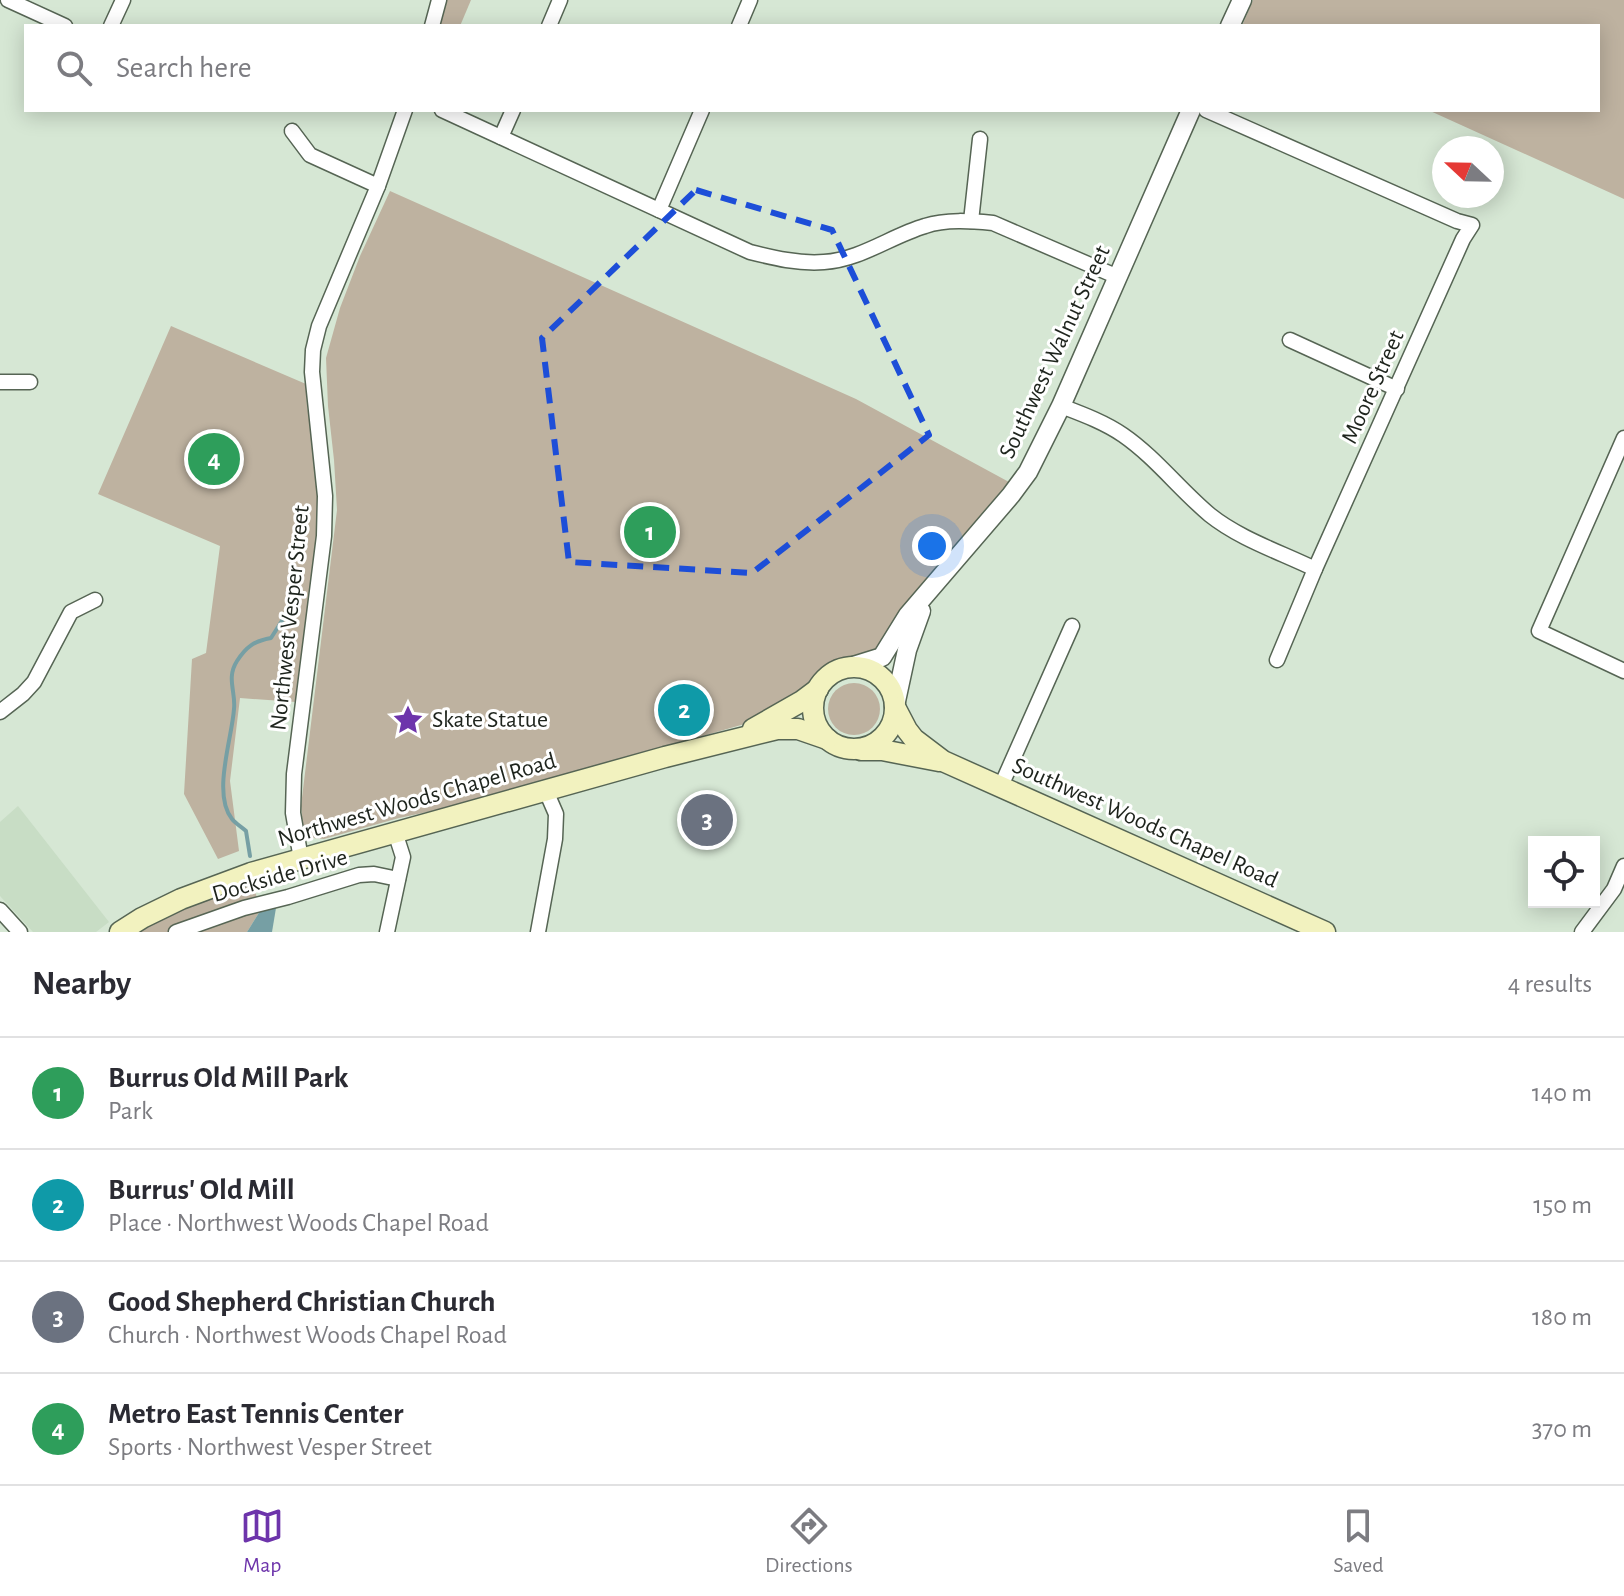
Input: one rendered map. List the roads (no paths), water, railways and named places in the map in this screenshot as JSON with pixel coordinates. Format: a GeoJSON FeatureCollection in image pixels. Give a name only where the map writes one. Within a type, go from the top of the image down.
{"type":"FeatureCollection","features":[{"type":"Feature","properties":{"kind":"main road"},"geometry":{"type":"LineString","coordinates":[[850,667],[876,673],[886,682],[896,704],[894,721],[887,733],[877,743],[851,750],[827,739],[818,728],[813,702],[826,679],[850,667]]}},
{"type":"Feature","properties":{"kind":"main road","name":"Northwest Woods Chapel Road"},"geometry":{"type":"LineString","coordinates":[[736,739],[818,689]]}},
{"type":"Feature","properties":{"kind":"main road","name":"Southwest Woods Chapel Road"},"geometry":{"type":"LineString","coordinates":[[896,704],[914,739],[943,761],[1325,932]]}},
{"type":"Feature","properties":{"kind":"main road","name":"Northwest Woods Chapel Road"},"geometry":{"type":"LineString","coordinates":[[120,932],[142,918],[213,885],[665,757],[777,729],[798,729],[827,739]]}},
{"type":"Feature","properties":{"kind":"main road","name":"Southwest Woods Chapel Road"},"geometry":{"type":"LineString","coordinates":[[851,750],[882,750],[943,761]]}},
{"type":"Feature","properties":{"kind":"street"},"geometry":{"type":"LineString","coordinates":[[8,0],[61,24]]}},
{"type":"Feature","properties":{"kind":"street"},"geometry":{"type":"LineString","coordinates":[[112,24],[123,0]]}},
{"type":"Feature","properties":{"kind":"street"},"geometry":{"type":"LineString","coordinates":[[433,24],[439,0]]}},
{"type":"Feature","properties":{"kind":"street"},"geometry":{"type":"LineString","coordinates":[[550,24],[560,0]]}},
{"type":"Feature","properties":{"kind":"street"},"geometry":{"type":"LineString","coordinates":[[740,24],[750,0]]}},
{"type":"Feature","properties":{"kind":"street"},"geometry":{"type":"LineString","coordinates":[[1231,24],[1242,0]]}},
{"type":"Feature","properties":{"kind":"street","name":"Northwest Vesper Street"},"geometry":{"type":"LineString","coordinates":[[301,859],[293,813],[294,774],[325,509],[312,372],[313,350],[319,326],[378,186],[404,112]]}},
{"type":"Feature","properties":{"kind":"street"},"geometry":{"type":"LineString","coordinates":[[446,112],[750,252],[780,260],[825,262],[848,257],[925,226],[971,221],[993,223],[1118,277]]}},
{"type":"Feature","properties":{"kind":"street"},"geometry":{"type":"LineString","coordinates":[[501,137],[512,112]]}},
{"type":"Feature","properties":{"kind":"street"},"geometry":{"type":"LineString","coordinates":[[659,210],[701,112]]}},
{"type":"Feature","properties":{"kind":"street","name":"Southwest Walnut Street"},"geometry":{"type":"LineString","coordinates":[[850,667],[882,657],[908,615],[1028,472],[1061,406],[1190,112]]}},
{"type":"Feature","properties":{"kind":"street","name":"Moore Street"},"geometry":{"type":"LineString","coordinates":[[1211,112],[1472,225],[1315,569],[1277,660]]}},
{"type":"Feature","properties":{"kind":"street"},"geometry":{"type":"LineString","coordinates":[[292,131],[310,155],[378,186]]}},
{"type":"Feature","properties":{"kind":"street"},"geometry":{"type":"LineString","coordinates":[[971,221],[980,139]]}},
{"type":"Feature","properties":{"kind":"street"},"geometry":{"type":"LineString","coordinates":[[1290,340],[1397,389]]}},
{"type":"Feature","properties":{"kind":"street"},"geometry":{"type":"LineString","coordinates":[[0,382],[30,382]]}},
{"type":"Feature","properties":{"kind":"street"},"geometry":{"type":"LineString","coordinates":[[1061,406],[1121,434],[1224,525],[1315,569]]}},
{"type":"Feature","properties":{"kind":"street"},"geometry":{"type":"LineString","coordinates":[[1624,438],[1539,631],[1624,671]]}},
{"type":"Feature","properties":{"kind":"street","name":"Southwest Walnut Street"},"geometry":{"type":"LineString","coordinates":[[896,704],[907,650],[928,593]]}},
{"type":"Feature","properties":{"kind":"street"},"geometry":{"type":"LineString","coordinates":[[0,712],[34,682],[71,612],[95,600]]}},
{"type":"Feature","properties":{"kind":"street"},"geometry":{"type":"LineString","coordinates":[[1001,786],[1072,626]]}},
{"type":"Feature","properties":{"kind":"street"},"geometry":{"type":"LineString","coordinates":[[538,932],[555,839],[556,814],[546,791]]}},
{"type":"Feature","properties":{"kind":"street"},"geometry":{"type":"LineString","coordinates":[[387,932],[403,857],[395,832]]}},
{"type":"Feature","properties":{"kind":"street"},"geometry":{"type":"LineString","coordinates":[[1582,932],[1614,889],[1624,866]]}},
{"type":"Feature","properties":{"kind":"street","name":"Dockside Drive"},"geometry":{"type":"LineString","coordinates":[[176,932],[244,908],[359,875],[374,874],[398,879]]}},
{"type":"Feature","properties":{"kind":"street"},"geometry":{"type":"LineString","coordinates":[[0,910],[20,932]]}},
{"type":"Feature","properties":{"kind":"water"},"geometry":{"type":"Polygon","coordinates":[[[276,908],[272,932],[247,932],[260,911],[276,908]]]}},
{"type":"Feature","properties":{"kind":"waterway"},"geometry":{"type":"LineString","coordinates":[[250,856],[246,831],[232,819],[224,795],[223,781],[234,709],[232,673],[247,648],[271,638],[285,616],[296,586]]}},
{"type":"Feature","properties":{"kind":"place","name":"Metro East Tennis Center"},"geometry":{"type":"Point","coordinates":[214,459]}},
{"type":"Feature","properties":{"kind":"place","name":"Burrus Old Mill Park"},"geometry":{"type":"Point","coordinates":[650,532]}},
{"type":"Feature","properties":{"kind":"place","name":"Burrus' Old Mill"},"geometry":{"type":"Point","coordinates":[684,710]}},
{"type":"Feature","properties":{"kind":"place","name":"Skate Statue"},"geometry":{"type":"Point","coordinates":[408,720]}},
{"type":"Feature","properties":{"kind":"place","name":"Good Shepherd Christian Church"},"geometry":{"type":"Point","coordinates":[707,820]}}]}
